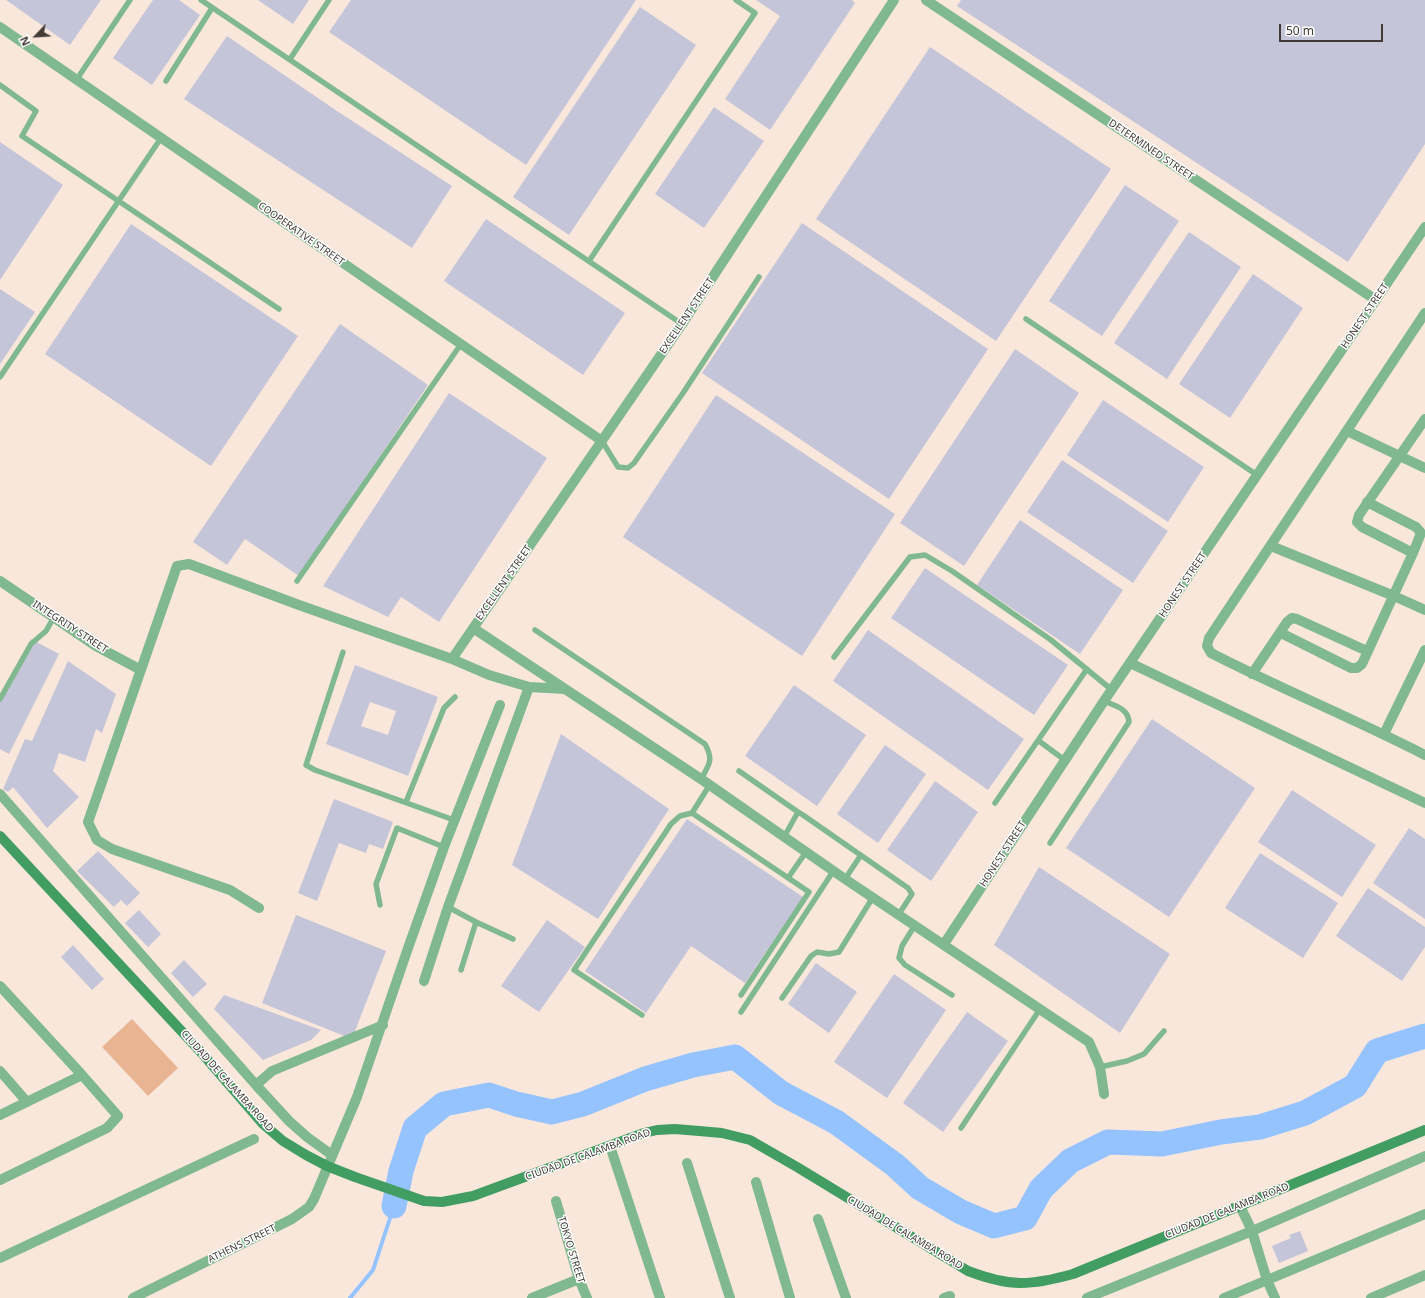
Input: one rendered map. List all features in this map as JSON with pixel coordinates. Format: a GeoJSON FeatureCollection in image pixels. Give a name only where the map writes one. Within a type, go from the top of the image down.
{"type":"FeatureCollection","features":[{"type":"Feature","properties":{"kind":"main road","name":"CIUDAD DE CALAMBA ROAD"},"geometry":{"type":"LineString","coordinates":[[0,836],[200,1051],[263,1124],[289,1145],[327,1166],[424,1201],[442,1202],[474,1196],[644,1133],[657,1130],[675,1129],[722,1132],[750,1140],[968,1271],[989,1279],[1019,1284],[1034,1283],[1073,1274],[1425,1130]]}},
{"type":"Feature","properties":{"kind":"street","name":"EXCELLENT STREET"},"geometry":{"type":"LineString","coordinates":[[452,659],[682,324],[894,0]]}},
{"type":"Feature","properties":{"kind":"street","name":"DETERMINED STREET"},"geometry":{"type":"LineString","coordinates":[[926,0],[1376,300]]}},
{"type":"Feature","properties":{"kind":"street","name":"COOPERATIVE STREET"},"geometry":{"type":"LineString","coordinates":[[0,27],[602,441]]}},
{"type":"Feature","properties":{"kind":"street","name":"HONEST STREET"},"geometry":{"type":"LineString","coordinates":[[944,944],[1066,761],[1104,701],[1425,227]]}},
{"type":"Feature","properties":{"kind":"street"},"geometry":{"type":"LineString","coordinates":[[1424,315],[1271,546],[1208,638],[1207,646],[1211,653],[1252,674],[1384,734],[1425,755]]}},
{"type":"Feature","properties":{"kind":"street"},"geometry":{"type":"LineString","coordinates":[[1413,553],[1362,527],[1357,522],[1359,515],[1367,502],[1425,419]]}},
{"type":"Feature","properties":{"kind":"street"},"geometry":{"type":"LineString","coordinates":[[1347,431],[1425,468]]}},
{"type":"Feature","properties":{"kind":"street"},"geometry":{"type":"LineString","coordinates":[[1281,633],[1351,668],[1357,668],[1362,664],[1394,596],[1421,533],[1416,527],[1367,502]]}},
{"type":"Feature","properties":{"kind":"street"},"geometry":{"type":"LineString","coordinates":[[1271,546],[1425,610]]}},
{"type":"Feature","properties":{"kind":"street"},"geometry":{"type":"LineString","coordinates":[[259,908],[230,890],[112,849],[96,840],[88,822],[177,566],[189,564],[452,659],[490,675],[529,687],[566,689]]}},
{"type":"Feature","properties":{"kind":"street","name":"INTEGRITY STREET"},"geometry":{"type":"LineString","coordinates":[[0,581],[96,646],[141,670]]}},
{"type":"Feature","properties":{"kind":"street"},"geometry":{"type":"LineString","coordinates":[[1252,674],[1287,622],[1292,618],[1367,651]]}},
{"type":"Feature","properties":{"kind":"street"},"geometry":{"type":"LineString","coordinates":[[473,628],[701,779],[845,879],[1089,1042],[1100,1067],[1104,1094]]}},
{"type":"Feature","properties":{"kind":"street"},"geometry":{"type":"LineString","coordinates":[[1384,734],[1425,650]]}},
{"type":"Feature","properties":{"kind":"street"},"geometry":{"type":"LineString","coordinates":[[1130,663],[1425,803]]}},
{"type":"Feature","properties":{"kind":"street"},"geometry":{"type":"LineString","coordinates":[[424,981],[448,907],[529,687]]}},
{"type":"Feature","properties":{"kind":"street","name":"ATHENS STREET"},"geometry":{"type":"LineString","coordinates":[[133,1298],[300,1214],[309,1207],[314,1199],[357,1097],[444,847],[500,705]]}},
{"type":"Feature","properties":{"kind":"street"},"geometry":{"type":"LineString","coordinates":[[0,794],[289,1121],[307,1137],[332,1155]]}},
{"type":"Feature","properties":{"kind":"street"},"geometry":{"type":"LineString","coordinates":[[0,986],[118,1116],[107,1128],[0,1180]]}},
{"type":"Feature","properties":{"kind":"street"},"geometry":{"type":"LineString","coordinates":[[256,1085],[272,1071],[383,1025]]}},
{"type":"Feature","properties":{"kind":"street"},"geometry":{"type":"LineString","coordinates":[[0,1071],[27,1102]]}},
{"type":"Feature","properties":{"kind":"street"},"geometry":{"type":"LineString","coordinates":[[0,1115],[82,1075]]}},
{"type":"Feature","properties":{"kind":"street"},"geometry":{"type":"LineString","coordinates":[[0,1258],[254,1139]]}},
{"type":"Feature","properties":{"kind":"street"},"geometry":{"type":"LineString","coordinates":[[610,1146],[660,1298]]}},
{"type":"Feature","properties":{"kind":"street"},"geometry":{"type":"LineString","coordinates":[[1087,1298],[1252,1231],[1425,1156]]}},
{"type":"Feature","properties":{"kind":"street"},"geometry":{"type":"LineString","coordinates":[[687,1163],[730,1298]]}},
{"type":"Feature","properties":{"kind":"street"},"geometry":{"type":"LineString","coordinates":[[756,1182],[790,1298]]}},
{"type":"Feature","properties":{"kind":"street","name":"TOKYO STREET"},"geometry":{"type":"LineString","coordinates":[[556,1201],[587,1298]]}},
{"type":"Feature","properties":{"kind":"street"},"geometry":{"type":"LineString","coordinates":[[1240,1206],[1252,1231],[1267,1280],[1275,1298]]}},
{"type":"Feature","properties":{"kind":"street"},"geometry":{"type":"LineString","coordinates":[[1224,1298],[1425,1214]]}},
{"type":"Feature","properties":{"kind":"street"},"geometry":{"type":"LineString","coordinates":[[818,1219],[846,1298]]}},
{"type":"Feature","properties":{"kind":"street"},"geometry":{"type":"LineString","coordinates":[[1371,1298],[1425,1275]]}},
{"type":"Feature","properties":{"kind":"street"},"geometry":{"type":"LineString","coordinates":[[532,1298],[580,1279]]}},
{"type":"Feature","properties":{"kind":"lane"},"geometry":{"type":"LineString","coordinates":[[77,79],[130,0]]}},
{"type":"Feature","properties":{"kind":"lane"},"geometry":{"type":"LineString","coordinates":[[201,0],[682,324]]}},
{"type":"Feature","properties":{"kind":"lane"},"geometry":{"type":"LineString","coordinates":[[290,59],[329,0]]}},
{"type":"Feature","properties":{"kind":"lane"},"geometry":{"type":"LineString","coordinates":[[589,262],[755,13],[736,0]]}},
{"type":"Feature","properties":{"kind":"lane"},"geometry":{"type":"LineString","coordinates":[[166,81],[212,8]]}},
{"type":"Feature","properties":{"kind":"lane"},"geometry":{"type":"LineString","coordinates":[[0,85],[36,111],[22,136],[279,309]]}},
{"type":"Feature","properties":{"kind":"lane"},"geometry":{"type":"LineString","coordinates":[[0,377],[161,138]]}},
{"type":"Feature","properties":{"kind":"lane"},"geometry":{"type":"LineString","coordinates":[[602,441],[618,466],[628,468],[634,463],[683,394],[760,277]]}},
{"type":"Feature","properties":{"kind":"lane"},"geometry":{"type":"LineString","coordinates":[[1026,319],[1258,474]]}},
{"type":"Feature","properties":{"kind":"lane"},"geometry":{"type":"LineString","coordinates":[[297,581],[461,344]]}},
{"type":"Feature","properties":{"kind":"lane"},"geometry":{"type":"LineString","coordinates":[[834,657],[910,557],[925,555],[952,571],[1051,640],[1112,690]]}},
{"type":"Feature","properties":{"kind":"lane"},"geometry":{"type":"LineString","coordinates":[[0,699],[31,644],[46,631],[54,618]]}},
{"type":"Feature","properties":{"kind":"lane"},"geometry":{"type":"LineString","coordinates":[[535,630],[705,744],[710,753],[710,762],[701,779]]}},
{"type":"Feature","properties":{"kind":"lane"},"geometry":{"type":"LineString","coordinates":[[343,652],[306,764],[315,770],[454,820]]}},
{"type":"Feature","properties":{"kind":"lane"},"geometry":{"type":"LineString","coordinates":[[995,803],[1087,669]]}},
{"type":"Feature","properties":{"kind":"lane"},"geometry":{"type":"LineString","coordinates":[[406,802],[444,708],[455,697]]}},
{"type":"Feature","properties":{"kind":"lane"},"geometry":{"type":"LineString","coordinates":[[1050,843],[1129,722],[1129,716],[1123,709],[1104,701]]}},
{"type":"Feature","properties":{"kind":"lane"},"geometry":{"type":"LineString","coordinates":[[1038,741],[1066,761]]}},
{"type":"Feature","properties":{"kind":"lane"},"geometry":{"type":"LineString","coordinates":[[739,771],[908,888],[912,894],[899,914]]}},
{"type":"Feature","properties":{"kind":"lane"},"geometry":{"type":"LineString","coordinates":[[642,1015],[574,970],[671,824],[680,816],[692,813],[709,786]]}},
{"type":"Feature","properties":{"kind":"lane"},"geometry":{"type":"LineString","coordinates":[[784,836],[798,812]]}},
{"type":"Feature","properties":{"kind":"lane"},"geometry":{"type":"LineString","coordinates":[[692,813],[809,892],[741,995]]}},
{"type":"Feature","properties":{"kind":"lane"},"geometry":{"type":"LineString","coordinates":[[380,905],[376,884],[397,828],[444,847]]}},
{"type":"Feature","properties":{"kind":"lane"},"geometry":{"type":"LineString","coordinates":[[788,878],[806,852]]}},
{"type":"Feature","properties":{"kind":"lane"},"geometry":{"type":"LineString","coordinates":[[845,879],[861,855]]}},
{"type":"Feature","properties":{"kind":"lane"},"geometry":{"type":"LineString","coordinates":[[741,1012],[834,870]]}},
{"type":"Feature","properties":{"kind":"lane"},"geometry":{"type":"LineString","coordinates":[[782,998],[811,956],[817,952],[830,954],[838,952],[873,897]]}},
{"type":"Feature","properties":{"kind":"lane"},"geometry":{"type":"LineString","coordinates":[[448,907],[513,939]]}},
{"type":"Feature","properties":{"kind":"lane"},"geometry":{"type":"LineString","coordinates":[[461,970],[476,922]]}},
{"type":"Feature","properties":{"kind":"lane"},"geometry":{"type":"LineString","coordinates":[[915,926],[902,946],[900,958],[906,965],[952,995]]}},
{"type":"Feature","properties":{"kind":"lane"},"geometry":{"type":"LineString","coordinates":[[961,1128],[1040,1009]]}},
{"type":"Feature","properties":{"kind":"lane"},"geometry":{"type":"LineString","coordinates":[[1100,1067],[1127,1061],[1144,1054],[1164,1031]]}},
{"type":"Feature","properties":{"kind":"shaded area"},"geometry":{"type":"Polygon","coordinates":[[[132,1019],[178,1068],[148,1096],[102,1047],[132,1019]]]}},
{"type":"Feature","properties":{"kind":"building"},"geometry":{"type":"Polygon","coordinates":[[[6,0],[101,0],[70,45],[6,0]]]}},
{"type":"Feature","properties":{"kind":"building"},"geometry":{"type":"Polygon","coordinates":[[[153,0],[179,0],[200,15],[152,85],[113,58],[153,0]]]}},
{"type":"Feature","properties":{"kind":"building"},"geometry":{"type":"Polygon","coordinates":[[[258,0],[309,0],[293,24],[258,0]]]}},
{"type":"Feature","properties":{"kind":"building"},"geometry":{"type":"Polygon","coordinates":[[[351,0],[636,0],[526,165],[329,32],[351,0]]]}},
{"type":"Feature","properties":{"kind":"building"},"geometry":{"type":"Polygon","coordinates":[[[756,0],[852,0],[855,3],[770,130],[725,99],[780,16],[756,0]]]}},
{"type":"Feature","properties":{"kind":"building"},"geometry":{"type":"Polygon","coordinates":[[[961,0],[1425,0],[1425,144],[1348,262],[957,6],[961,0]]]}},
{"type":"Feature","properties":{"kind":"building"},"geometry":{"type":"Polygon","coordinates":[[[640,7],[696,45],[569,235],[513,197],[640,7]]]}},
{"type":"Feature","properties":{"kind":"building"},"geometry":{"type":"Polygon","coordinates":[[[227,36],[337,111],[452,186],[412,248],[184,99],[227,36]]]}},
{"type":"Feature","properties":{"kind":"building"},"geometry":{"type":"Polygon","coordinates":[[[930,47],[1111,169],[996,341],[816,219],[930,47]]]}},
{"type":"Feature","properties":{"kind":"building"},"geometry":{"type":"Polygon","coordinates":[[[714,107],[764,141],[704,228],[655,194],[714,107]]]}},
{"type":"Feature","properties":{"kind":"building"},"geometry":{"type":"Polygon","coordinates":[[[0,142],[63,185],[0,280],[0,142]]]}},
{"type":"Feature","properties":{"kind":"building"},"geometry":{"type":"Polygon","coordinates":[[[1125,185],[1179,221],[1102,336],[1049,301],[1125,185]]]}},
{"type":"Feature","properties":{"kind":"building"},"geometry":{"type":"Polygon","coordinates":[[[486,219],[625,313],[583,375],[444,281],[486,219]]]}},
{"type":"Feature","properties":{"kind":"building"},"geometry":{"type":"Polygon","coordinates":[[[802,223],[988,349],[889,499],[702,373],[802,223]]]}},
{"type":"Feature","properties":{"kind":"building"},"geometry":{"type":"Polygon","coordinates":[[[131,224],[298,336],[211,466],[45,354],[131,224]]]}},
{"type":"Feature","properties":{"kind":"building"},"geometry":{"type":"Polygon","coordinates":[[[1189,232],[1241,267],[1167,379],[1114,343],[1189,232]]]}},
{"type":"Feature","properties":{"kind":"building"},"geometry":{"type":"Polygon","coordinates":[[[1253,274],[1303,308],[1230,418],[1179,384],[1253,274]]]}},
{"type":"Feature","properties":{"kind":"building"},"geometry":{"type":"Polygon","coordinates":[[[0,289],[35,312],[0,364],[0,289]]]}},
{"type":"Feature","properties":{"kind":"building"},"geometry":{"type":"Polygon","coordinates":[[[340,324],[428,385],[299,576],[245,539],[227,565],[193,542],[340,324]]]}},
{"type":"Feature","properties":{"kind":"building"},"geometry":{"type":"Polygon","coordinates":[[[1015,349],[1079,393],[964,566],[900,523],[1015,349]]]}},
{"type":"Feature","properties":{"kind":"building"},"geometry":{"type":"Polygon","coordinates":[[[449,393],[547,458],[439,622],[401,597],[388,617],[323,586],[449,393]]]}},
{"type":"Feature","properties":{"kind":"building"},"geometry":{"type":"Polygon","coordinates":[[[716,395],[895,514],[802,656],[623,537],[716,395]]]}},
{"type":"Feature","properties":{"kind":"building"},"geometry":{"type":"Polygon","coordinates":[[[1103,400],[1204,467],[1168,522],[1067,455],[1103,400]]]}},
{"type":"Feature","properties":{"kind":"building"},"geometry":{"type":"Polygon","coordinates":[[[1062,460],[1168,531],[1133,583],[1027,512],[1062,460]]]}},
{"type":"Feature","properties":{"kind":"building"},"geometry":{"type":"Polygon","coordinates":[[[1020,520],[1123,590],[1080,654],[977,585],[1020,520]]]}},
{"type":"Feature","properties":{"kind":"building"},"geometry":{"type":"Polygon","coordinates":[[[925,568],[1068,665],[1034,715],[891,618],[925,568]]]}},
{"type":"Feature","properties":{"kind":"building"},"geometry":{"type":"Polygon","coordinates":[[[868,630],[1024,739],[988,790],[833,681],[868,630]]]}},
{"type":"Feature","properties":{"kind":"building"},"geometry":{"type":"Polygon","coordinates":[[[31,639],[59,654],[9,754],[0,749],[0,701],[31,639]]]}},
{"type":"Feature","properties":{"kind":"building"},"geometry":{"type":"Polygon","coordinates":[[[68,661],[116,694],[102,733],[96,729],[85,762],[59,753],[53,771],[79,797],[47,828],[13,787],[8,792],[3,789],[25,739],[32,741],[68,661]]]}},
{"type":"Feature","properties":{"kind":"building"},"geometry":{"type":"Polygon","coordinates":[[[355,665],[438,697],[408,776],[326,744],[355,665]],[[370,702],[361,726],[388,735],[396,711],[370,702]]]}},
{"type":"Feature","properties":{"kind":"building"},"geometry":{"type":"Polygon","coordinates":[[[794,685],[866,735],[817,806],[745,756],[794,685]]]}},
{"type":"Feature","properties":{"kind":"building"},"geometry":{"type":"Polygon","coordinates":[[[1152,719],[1255,788],[1169,917],[1066,848],[1152,719]]]}},
{"type":"Feature","properties":{"kind":"building"},"geometry":{"type":"Polygon","coordinates":[[[561,734],[669,809],[598,919],[512,865],[561,734]]]}},
{"type":"Feature","properties":{"kind":"building"},"geometry":{"type":"Polygon","coordinates":[[[885,745],[926,774],[878,843],[837,814],[885,745]]]}},
{"type":"Feature","properties":{"kind":"building"},"geometry":{"type":"Polygon","coordinates":[[[935,781],[978,812],[931,881],[887,850],[935,781]]]}},
{"type":"Feature","properties":{"kind":"building"},"geometry":{"type":"Polygon","coordinates":[[[1292,790],[1376,845],[1342,897],[1258,842],[1292,790]]]}},
{"type":"Feature","properties":{"kind":"building"},"geometry":{"type":"Polygon","coordinates":[[[334,799],[393,822],[383,849],[369,844],[366,853],[339,843],[317,901],[298,893],[334,799]]]}},
{"type":"Feature","properties":{"kind":"building"},"geometry":{"type":"Polygon","coordinates":[[[687,819],[803,897],[745,983],[691,946],[646,1013],[585,971],[687,819]]]}},
{"type":"Feature","properties":{"kind":"building"},"geometry":{"type":"Polygon","coordinates":[[[1409,828],[1425,839],[1425,919],[1373,883],[1409,828]]]}},
{"type":"Feature","properties":{"kind":"building"},"geometry":{"type":"Polygon","coordinates":[[[98,851],[140,893],[127,906],[121,900],[114,907],[77,871],[98,851]]]}},
{"type":"Feature","properties":{"kind":"building"},"geometry":{"type":"Polygon","coordinates":[[[1260,853],[1338,903],[1303,958],[1225,908],[1260,853]]]}},
{"type":"Feature","properties":{"kind":"building"},"geometry":{"type":"Polygon","coordinates":[[[1039,867],[1170,954],[1120,1033],[994,945],[1039,867]]]}},
{"type":"Feature","properties":{"kind":"building"},"geometry":{"type":"Polygon","coordinates":[[[1368,888],[1425,927],[1425,947],[1402,981],[1336,936],[1368,888]]]}},
{"type":"Feature","properties":{"kind":"building"},"geometry":{"type":"Polygon","coordinates":[[[139,910],[161,934],[148,947],[125,923],[139,910]]]}},
{"type":"Feature","properties":{"kind":"building"},"geometry":{"type":"Polygon","coordinates":[[[296,915],[386,951],[352,1039],[262,1003],[296,915]]]}},
{"type":"Feature","properties":{"kind":"building"},"geometry":{"type":"Polygon","coordinates":[[[547,920],[585,947],[539,1012],[501,986],[547,920]]]}},
{"type":"Feature","properties":{"kind":"building"},"geometry":{"type":"Polygon","coordinates":[[[73,945],[104,979],[92,990],[61,957],[73,945]]]}},
{"type":"Feature","properties":{"kind":"building"},"geometry":{"type":"Polygon","coordinates":[[[184,960],[207,984],[193,997],[171,973],[184,960]]]}},
{"type":"Feature","properties":{"kind":"building"},"geometry":{"type":"Polygon","coordinates":[[[816,963],[857,992],[829,1033],[788,1004],[816,963]]]}},
{"type":"Feature","properties":{"kind":"building"},"geometry":{"type":"Polygon","coordinates":[[[894,974],[946,1010],[887,1098],[834,1062],[894,974]]]}},
{"type":"Feature","properties":{"kind":"building"},"geometry":{"type":"Polygon","coordinates":[[[224,995],[321,1030],[311,1040],[263,1060],[214,1009],[224,995]]]}},
{"type":"Feature","properties":{"kind":"building"},"geometry":{"type":"Polygon","coordinates":[[[967,1012],[1008,1041],[943,1132],[903,1103],[967,1012]]]}},
{"type":"Feature","properties":{"kind":"building"},"geometry":{"type":"Polygon","coordinates":[[[1300,1231],[1308,1251],[1279,1263],[1272,1246],[1291,1238],[1289,1235],[1300,1231]]]}},
{"type":"Feature","properties":{"kind":"waterway"},"geometry":{"type":"LineString","coordinates":[[394,1206],[401,1171],[415,1128],[444,1104],[489,1095],[516,1104],[552,1112],[583,1104],[645,1079],[693,1065],[735,1057],[781,1093],[836,1122],[895,1165],[920,1188],[961,1212],[994,1226],[1025,1218],[1041,1189],[1070,1161],[1108,1142],[1162,1144],[1221,1132],[1260,1127],[1305,1113],[1355,1086],[1377,1051],[1425,1036]]}},
{"type":"Feature","properties":{"kind":"waterway"},"geometry":{"type":"LineString","coordinates":[[350,1298],[373,1270],[394,1206]]}}]}
